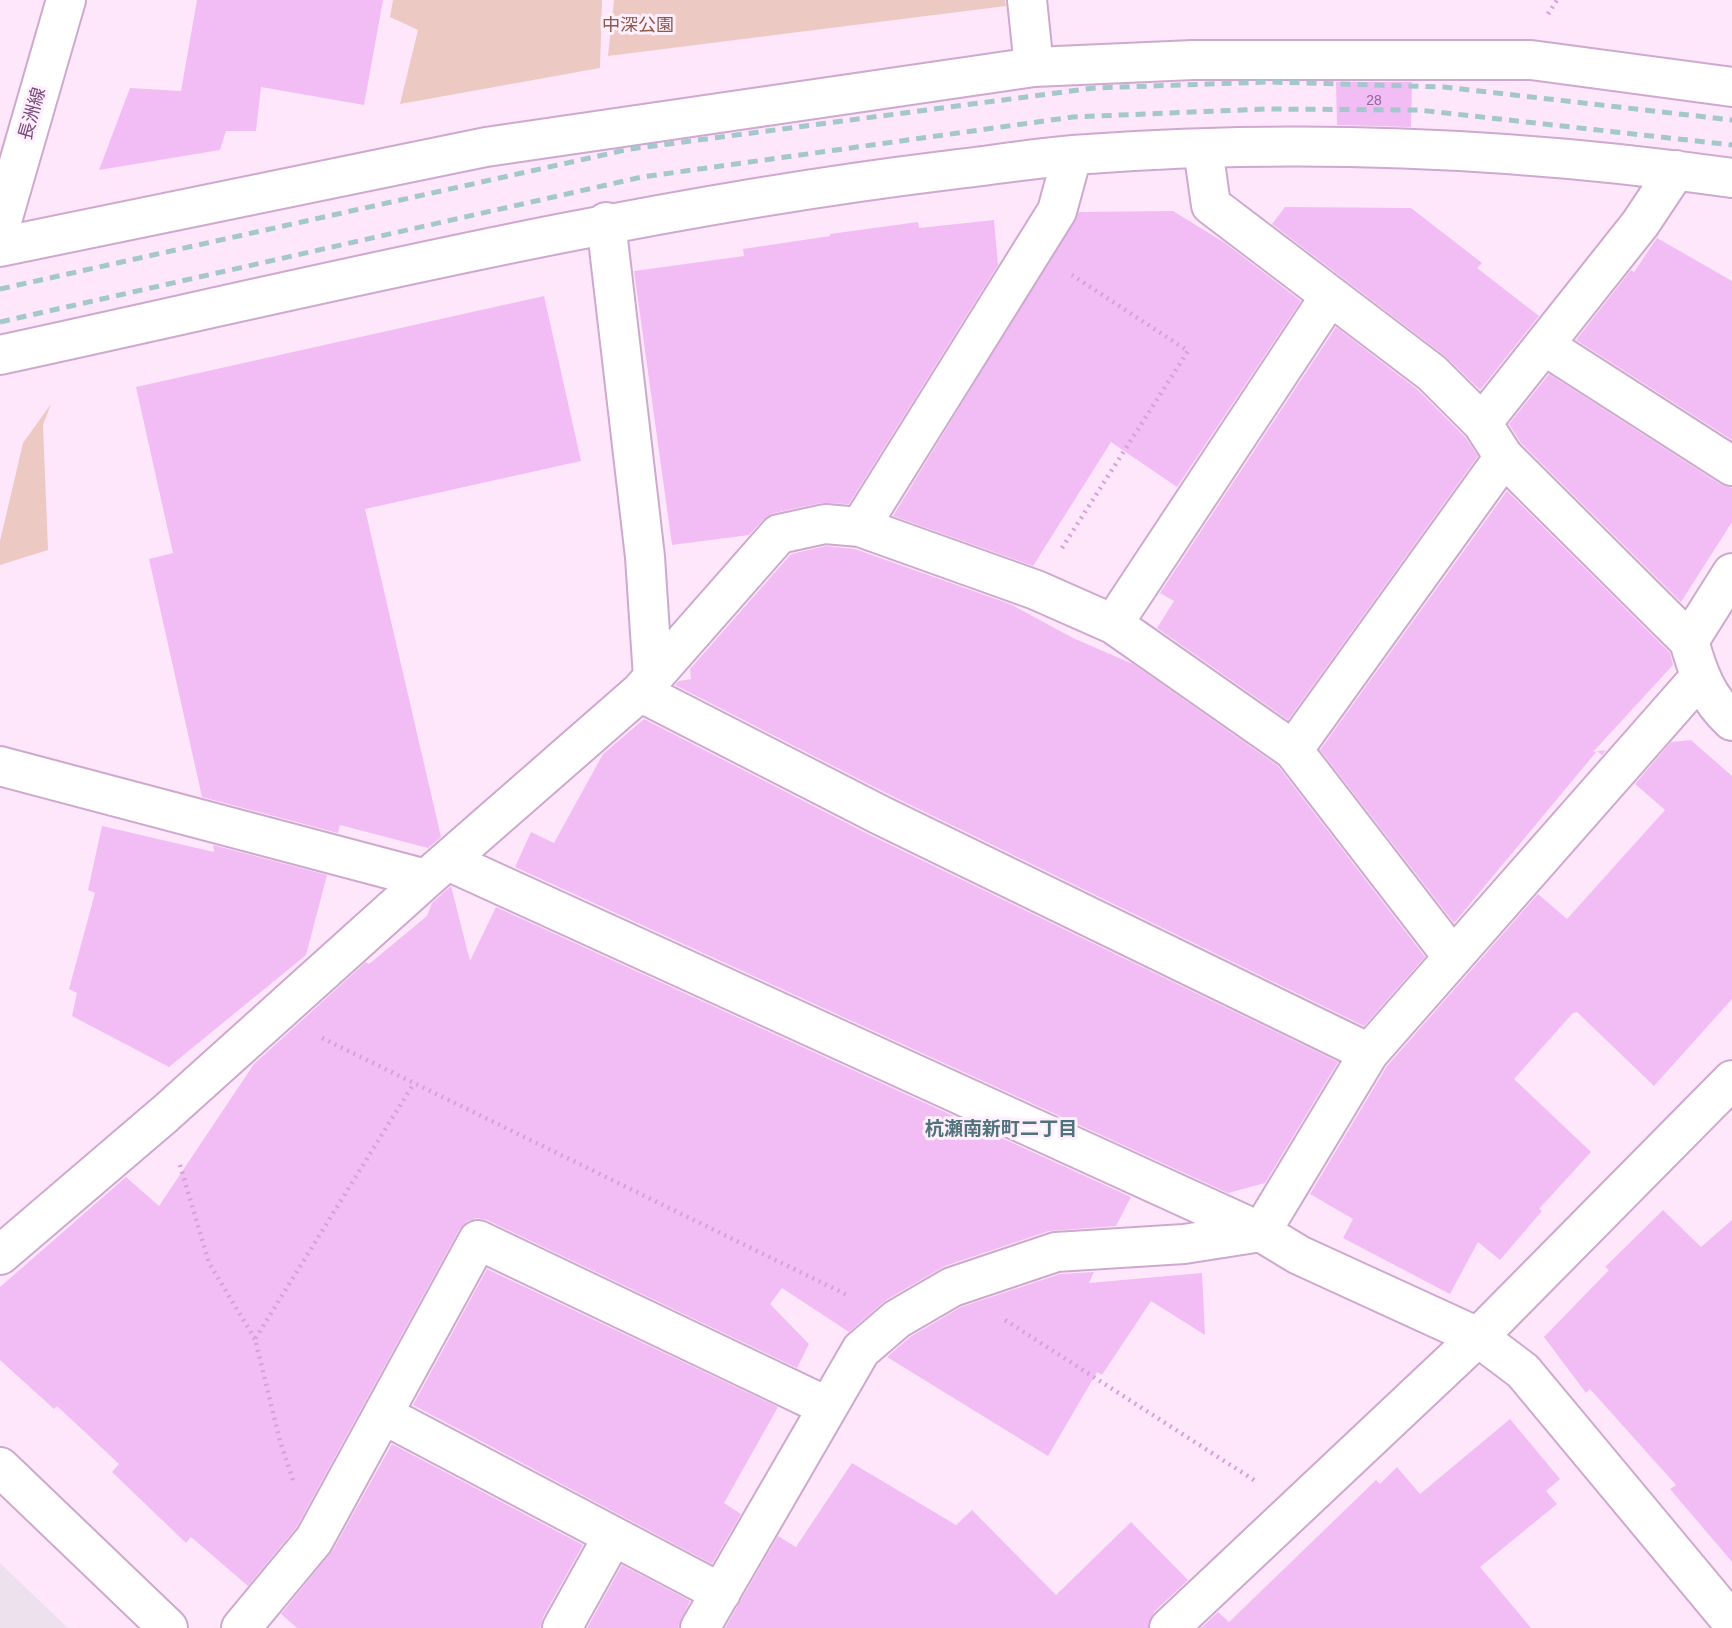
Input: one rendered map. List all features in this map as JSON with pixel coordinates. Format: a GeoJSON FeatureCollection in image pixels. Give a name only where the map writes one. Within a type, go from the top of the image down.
{"type":"FeatureCollection","features":[{"type":"Feature","properties":{"kind":"street","name":"長洲線"},"geometry":{"type":"LineString","coordinates":[[0,228],[66,0]]}},
{"type":"Feature","properties":{"kind":"street"},"geometry":{"type":"LineString","coordinates":[[1027,0],[1034,67]]}},
{"type":"Feature","properties":{"kind":"street"},"geometry":{"type":"LineString","coordinates":[[0,247],[486,147],[1034,67],[1193,60],[1531,60],[1732,87]]}},
{"type":"Feature","properties":{"kind":"street"},"geometry":{"type":"LineString","coordinates":[[0,355],[606,222],[829,185],[1072,156],[1203,149],[1413,147],[1676,170],[1732,178]]}},
{"type":"Feature","properties":{"kind":"street"},"geometry":{"type":"LineString","coordinates":[[1203,149],[1211,205],[1432,373],[1482,423],[1504,457],[1689,641],[1699,678],[1719,709],[1732,721]]}},
{"type":"Feature","properties":{"kind":"street"},"geometry":{"type":"LineString","coordinates":[[860,527],[1057,211],[1072,156]]}},
{"type":"Feature","properties":{"kind":"street"},"geometry":{"type":"LineString","coordinates":[[1482,423],[1640,224],[1676,170]]}},
{"type":"Feature","properties":{"kind":"street"},"geometry":{"type":"LineString","coordinates":[[606,222],[645,556],[647,685]]}},
{"type":"Feature","properties":{"kind":"street"},"geometry":{"type":"LineString","coordinates":[[1113,624],[1330,296]]}},
{"type":"Feature","properties":{"kind":"street"},"geometry":{"type":"LineString","coordinates":[[1545,346],[1732,466]]}},
{"type":"Feature","properties":{"kind":"street"},"geometry":{"type":"LineString","coordinates":[[1293,750],[1504,457]]}},
{"type":"Feature","properties":{"kind":"street"},"geometry":{"type":"LineString","coordinates":[[0,1255],[165,1114],[647,685],[779,534],[825,524],[860,527],[1036,590],[1113,624],[1293,750],[1452,956]]}},
{"type":"Feature","properties":{"kind":"street"},"geometry":{"type":"LineString","coordinates":[[1689,641],[1732,573]]}},
{"type":"Feature","properties":{"kind":"street"},"geometry":{"type":"LineString","coordinates":[[1261,1232],[1369,1053],[1699,678]]}},
{"type":"Feature","properties":{"kind":"street"},"geometry":{"type":"LineString","coordinates":[[647,685],[880,816],[1369,1053]]}},
{"type":"Feature","properties":{"kind":"street"},"geometry":{"type":"LineString","coordinates":[[0,766],[437,870],[1261,1232],[1299,1255],[1478,1337],[1524,1371],[1732,1622]]}},
{"type":"Feature","properties":{"kind":"street"},"geometry":{"type":"LineString","coordinates":[[1169,1628],[1478,1337],[1732,1080]]}},
{"type":"Feature","properties":{"kind":"street"},"geometry":{"type":"LineString","coordinates":[[699,1628],[861,1350],[897,1319],[952,1287],[1056,1252],[1184,1244],[1261,1232]]}},
{"type":"Feature","properties":{"kind":"street"},"geometry":{"type":"LineString","coordinates":[[241,1628],[314,1540],[478,1240],[828,1407]]}},
{"type":"Feature","properties":{"kind":"street"},"geometry":{"type":"LineString","coordinates":[[384,1415],[612,1538],[721,1593]]}},
{"type":"Feature","properties":{"kind":"street"},"geometry":{"type":"LineString","coordinates":[[0,1467],[168,1628]]}},
{"type":"Feature","properties":{"kind":"street"},"geometry":{"type":"LineString","coordinates":[[562,1628],[612,1538]]}},
{"type":"Feature","properties":{"kind":"path"},"geometry":{"type":"LineString","coordinates":[[1033,250],[1188,351],[1036,590]]}},
{"type":"Feature","properties":{"kind":"path"},"geometry":{"type":"LineString","coordinates":[[275,1016],[897,1319]]}},
{"type":"Feature","properties":{"kind":"path"},"geometry":{"type":"LineString","coordinates":[[255,1339],[414,1083]]}},
{"type":"Feature","properties":{"kind":"path"},"geometry":{"type":"LineString","coordinates":[[165,1114],[209,1263],[255,1339],[280,1441],[314,1540]]}},
{"type":"Feature","properties":{"kind":"path"},"geometry":{"type":"LineString","coordinates":[[952,1287],[1296,1506]]}},
{"type":"Feature","properties":{"kind":"shaded area"},"geometry":{"type":"Polygon","coordinates":[[[0,1563],[68,1628],[0,1628],[0,1563]]]}},
{"type":"Feature","properties":{"kind":"green space"},"geometry":{"type":"Polygon","coordinates":[[[393,0],[602,0],[600,68],[400,104],[418,30],[390,17],[393,0]]]}},
{"type":"Feature","properties":{"kind":"green space","name":"中深公園"},"geometry":{"type":"Polygon","coordinates":[[[614,0],[1005,0],[1006,6],[608,56],[614,0]]]}},
{"type":"Feature","properties":{"kind":"green space"},"geometry":{"type":"Polygon","coordinates":[[[51,404],[43,425],[48,550],[0,565],[0,541],[23,443],[51,404]]]}},
{"type":"Feature","properties":{"kind":"building"},"geometry":{"type":"Polygon","coordinates":[[[197,0],[383,0],[364,105],[261,87],[256,131],[226,131],[220,150],[99,170],[130,88],[181,91],[197,0]]]}},
{"type":"Feature","properties":{"kind":"building"},"geometry":{"type":"Polygon","coordinates":[[[1336,82],[1412,82],[1411,127],[1337,125],[1336,82]]]}},
{"type":"Feature","properties":{"kind":"building"},"geometry":{"type":"Polygon","coordinates":[[[1285,207],[1411,208],[1482,263],[1477,268],[1539,316],[1480,390],[1445,356],[1272,224],[1285,207]]]}},
{"type":"Feature","properties":{"kind":"building"},"geometry":{"type":"Polygon","coordinates":[[[1173,211],[1225,243],[1301,301],[1177,487],[1111,442],[1033,566],[893,516],[1079,212],[1173,211]]]}},
{"type":"Feature","properties":{"kind":"building"},"geometry":{"type":"Polygon","coordinates":[[[994,220],[998,265],[849,504],[821,503],[774,513],[749,535],[672,545],[634,271],[744,256],[743,249],[830,234],[918,222],[919,228],[994,220]]]}},
{"type":"Feature","properties":{"kind":"building"},"geometry":{"type":"Polygon","coordinates":[[[1657,238],[1732,281],[1732,440],[1576,340],[1631,270],[1634,272],[1657,238]]]}},
{"type":"Feature","properties":{"kind":"building"},"geometry":{"type":"Polygon","coordinates":[[[544,296],[581,461],[365,509],[441,837],[428,848],[340,825],[338,833],[202,797],[149,559],[173,553],[136,387],[544,296]]]}},
{"type":"Feature","properties":{"kind":"building"},"geometry":{"type":"Polygon","coordinates":[[[1336,327],[1418,390],[1465,437],[1478,456],[1288,720],[1157,628],[1174,601],[1160,593],[1336,327]]]}},
{"type":"Feature","properties":{"kind":"building"},"geometry":{"type":"Polygon","coordinates":[[[1549,374],[1720,484],[1732,488],[1732,522],[1681,602],[1521,443],[1509,424],[1549,374]]]}},
{"type":"Feature","properties":{"kind":"building"},"geometry":{"type":"Polygon","coordinates":[[[1507,491],[1670,653],[1673,665],[1593,752],[1597,751],[1454,923],[1320,750],[1507,491]]]}},
{"type":"Feature","properties":{"kind":"building"},"geometry":{"type":"Polygon","coordinates":[[[826,546],[855,549],[1010,604],[1073,638],[1133,664],[1278,766],[1425,957],[1364,1026],[890,795],[675,685],[679,681],[691,679],[690,669],[791,554],[826,546]]]}},
{"type":"Feature","properties":{"kind":"building"},"geometry":{"type":"Polygon","coordinates":[[[644,719],[870,835],[1338,1062],[1265,1183],[1228,1193],[515,867],[531,832],[554,843],[603,754],[644,719]]]}},
{"type":"Feature","properties":{"kind":"building"},"geometry":{"type":"Polygon","coordinates":[[[1691,740],[1732,776],[1732,999],[1654,1086],[1577,1012],[1573,1013],[1514,1079],[1591,1152],[1539,1209],[1542,1211],[1500,1260],[1478,1242],[1450,1294],[1343,1238],[1353,1219],[1310,1194],[1387,1066],[1538,894],[1567,919],[1665,810],[1635,784],[1671,742],[1691,740]]]}},
{"type":"Feature","properties":{"kind":"building"},"geometry":{"type":"Polygon","coordinates":[[[102,826],[214,852],[213,845],[327,875],[306,955],[169,1067],[72,1016],[77,993],[69,989],[95,893],[88,890],[102,826]]]}},
{"type":"Feature","properties":{"kind":"building"},"geometry":{"type":"Polygon","coordinates":[[[451,886],[470,961],[496,907],[1131,1197],[1116,1226],[1049,1231],[945,1266],[886,1300],[849,1332],[782,1288],[770,1304],[809,1344],[797,1368],[487,1220],[477,1218],[467,1221],[459,1230],[296,1528],[248,1586],[191,1537],[186,1543],[112,1472],[119,1464],[57,1406],[54,1409],[0,1360],[0,1287],[126,1177],[159,1206],[254,1064],[366,962],[369,964],[427,916],[432,903],[451,886]]]}},
{"type":"Feature","properties":{"kind":"building"},"geometry":{"type":"Polygon","coordinates":[[[1663,1210],[1701,1247],[1732,1220],[1732,1562],[1670,1489],[1676,1485],[1590,1389],[1586,1393],[1544,1337],[1609,1270],[1605,1267],[1663,1210]]]}},
{"type":"Feature","properties":{"kind":"building"},"geometry":{"type":"Polygon","coordinates":[[[487,1269],[778,1407],[724,1503],[741,1514],[712,1564],[413,1405],[487,1269]]]}},
{"type":"Feature","properties":{"kind":"building"},"geometry":{"type":"Polygon","coordinates":[[[1094,1272],[1089,1283],[1202,1273],[1205,1335],[1151,1301],[1102,1375],[1097,1372],[1048,1456],[887,1357],[910,1337],[961,1307],[1060,1274],[1094,1272]]]}},
{"type":"Feature","properties":{"kind":"building"},"geometry":{"type":"Polygon","coordinates":[[[1510,1419],[1560,1479],[1546,1491],[1557,1504],[1480,1567],[1531,1628],[1201,1628],[1218,1612],[1229,1622],[1376,1480],[1380,1484],[1397,1467],[1420,1494],[1510,1419]]]}},
{"type":"Feature","properties":{"kind":"building"},"geometry":{"type":"Polygon","coordinates":[[[392,1444],[583,1545],[543,1617],[540,1628],[297,1628],[281,1614],[333,1550],[392,1444]]]}},
{"type":"Feature","properties":{"kind":"building"},"geometry":{"type":"Polygon","coordinates":[[[852,1463],[956,1525],[972,1510],[1056,1595],[1131,1522],[1188,1580],[1154,1612],[1148,1628],[725,1628],[778,1536],[796,1547],[852,1463]]]}},
{"type":"Feature","properties":{"kind":"building"},"geometry":{"type":"Polygon","coordinates":[[[622,1565],[690,1601],[678,1628],[587,1628],[622,1565]]]}},
{"type":"Feature","properties":{"kind":"railway"},"geometry":{"type":"LineString","coordinates":[[0,289],[630,149],[1094,88],[1269,82],[1444,87],[1732,120]]}},
{"type":"Feature","properties":{"kind":"railway"},"geometry":{"type":"LineString","coordinates":[[0,322],[642,177],[1073,117],[1265,109],[1419,110],[1732,145]]}},
{"type":"Feature","properties":{"kind":"district","name":"杭瀬南新町二丁目"},"geometry":{"type":"Point","coordinates":[1001,1130]}}]}
